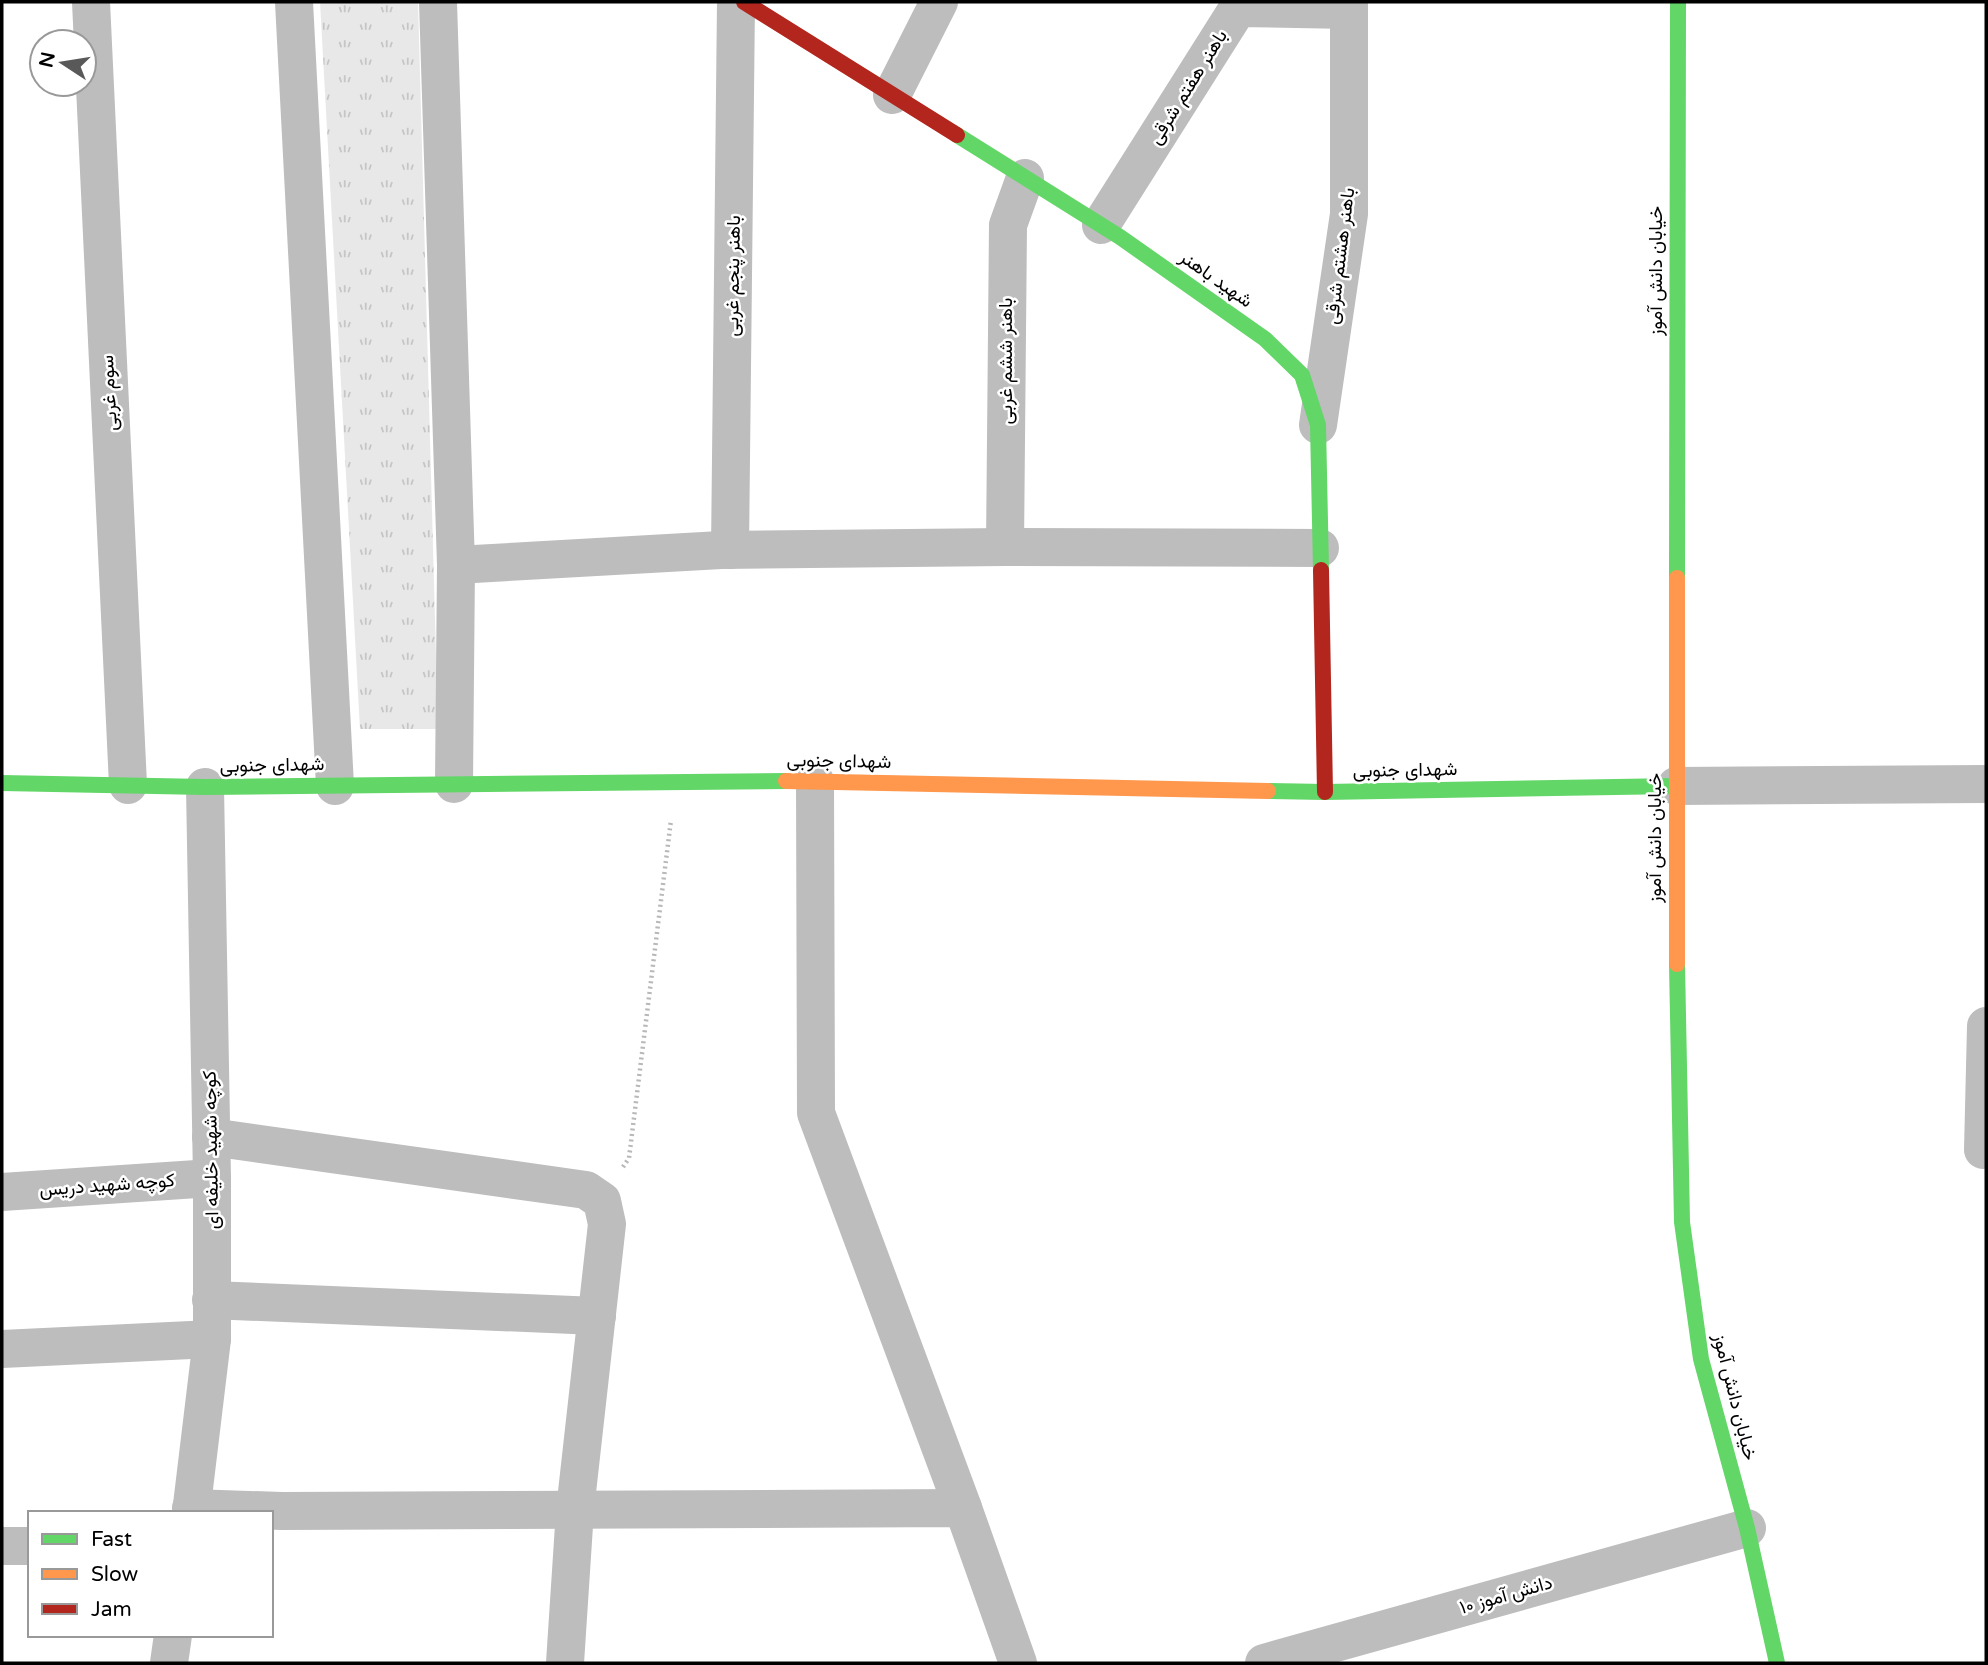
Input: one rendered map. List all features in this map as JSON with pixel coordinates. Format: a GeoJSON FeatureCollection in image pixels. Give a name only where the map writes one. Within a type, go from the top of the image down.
{"type":"FeatureCollection","features":[{"type":"Feature","properties":{"kind":"street","name":"سوم غربی"},"geometry":{"type":"LineString","coordinates":[[91,2],[128,785]]}},
{"type":"Feature","properties":{"kind":"street"},"geometry":{"type":"LineString","coordinates":[[294,2],[335,786]]}},
{"type":"Feature","properties":{"kind":"street"},"geometry":{"type":"LineString","coordinates":[[438,2],[456,565],[454,784]]}},
{"type":"Feature","properties":{"kind":"street","name":"باهنر پنجم غربی"},"geometry":{"type":"LineString","coordinates":[[730,550],[736,2]]}},
{"type":"Feature","properties":{"kind":"street","name":"شهید باهنر"},"geometry":{"type":"LineString","coordinates":[[744,2],[1101,225],[1265,339],[1302,375],[1318,425],[1325,792]]}},
{"type":"Feature","properties":{"kind":"street"},"geometry":{"type":"LineString","coordinates":[[892,95],[939,2]]}},
{"type":"Feature","properties":{"kind":"street","name":"خیابان دانش آموز"},"geometry":{"type":"LineString","coordinates":[[1678,2],[1676,786],[1682,1222],[1701,1359],[1747,1528],[1777,1663]]}},
{"type":"Feature","properties":{"kind":"street","name":"باهنر هفتم شرقی"},"geometry":{"type":"LineString","coordinates":[[1101,225],[1238,8],[1349,6]]}},
{"type":"Feature","properties":{"kind":"street","name":"باهنر هشتم شرقی"},"geometry":{"type":"LineString","coordinates":[[1318,425],[1349,214],[1349,6]]}},
{"type":"Feature","properties":{"kind":"street","name":"باهنر ششم غربی"},"geometry":{"type":"LineString","coordinates":[[1005,547],[1007,225],[1026,178]]}},
{"type":"Feature","properties":{"kind":"street"},"geometry":{"type":"LineString","coordinates":[[456,565],[730,550],[1320,548]]}},
{"type":"Feature","properties":{"kind":"street","name":"شهدای جنوبی"},"geometry":{"type":"LineString","coordinates":[[2,783],[205,787],[814,781],[1325,792],[1676,786]]}},
{"type":"Feature","properties":{"kind":"street"},"geometry":{"type":"LineString","coordinates":[[814,781],[816,1113],[964,1508],[1018,1663]]}},
{"type":"Feature","properties":{"kind":"street"},"geometry":{"type":"LineString","coordinates":[[1676,786],[1986,784]]}},
{"type":"Feature","properties":{"kind":"street","name":"کوچه شهید خلیفه ای"},"geometry":{"type":"LineString","coordinates":[[191,1511],[212,1339],[205,787]]}},
{"type":"Feature","properties":{"kind":"street"},"geometry":{"type":"LineString","coordinates":[[1986,1027],[1983,1150],[1986,1149]]}},
{"type":"Feature","properties":{"kind":"street"},"geometry":{"type":"LineString","coordinates":[[211,1137],[586,1190],[602,1201],[607,1224],[575,1510],[565,1663]]}},
{"type":"Feature","properties":{"kind":"street","name":"کوچه شهید دریس"},"geometry":{"type":"LineString","coordinates":[[2,1192],[212,1178]]}},
{"type":"Feature","properties":{"kind":"street"},"geometry":{"type":"LineString","coordinates":[[211,1300],[597,1316]]}},
{"type":"Feature","properties":{"kind":"street"},"geometry":{"type":"LineString","coordinates":[[2,1349],[212,1339]]}},
{"type":"Feature","properties":{"kind":"street"},"geometry":{"type":"LineString","coordinates":[[191,1511],[964,1508]]}},
{"type":"Feature","properties":{"kind":"street","name":"دانش آموز ۱۰"},"geometry":{"type":"LineString","coordinates":[[1264,1663],[1747,1528]]}},
{"type":"Feature","properties":{"kind":"street"},"geometry":{"type":"LineString","coordinates":[[2,1546],[28,1546]]}},
{"type":"Feature","properties":{"kind":"street"},"geometry":{"type":"LineString","coordinates":[[169,1663],[173,1637]]}},
{"type":"Feature","properties":{"kind":"path"},"geometry":{"type":"LineString","coordinates":[[602,1201],[629,1158],[676,782]]}},
{"type":"Feature","properties":{"kind":"green space"},"geometry":{"type":"Polygon","coordinates":[[[320,2],[418,2],[438,729],[360,729],[320,2]]]}},
{"type":"Feature","properties":{"kind":"traffic: fast"},"geometry":{"type":"LineString","coordinates":[[1677,578],[1678,2]]}},
{"type":"Feature","properties":{"kind":"traffic: fast"},"geometry":{"type":"LineString","coordinates":[[957,135],[1120,237],[1265,339],[1302,375],[1318,425],[1321,570]]}},
{"type":"Feature","properties":{"kind":"traffic: fast"},"geometry":{"type":"LineString","coordinates":[[2,783],[205,787],[786,781]]}},
{"type":"Feature","properties":{"kind":"traffic: fast"},"geometry":{"type":"LineString","coordinates":[[1268,791],[1676,786]]}},
{"type":"Feature","properties":{"kind":"traffic: fast"},"geometry":{"type":"LineString","coordinates":[[1677,964],[1682,1222],[1701,1359],[1747,1528],[1777,1663]]}},
{"type":"Feature","properties":{"kind":"traffic: slow"},"geometry":{"type":"LineString","coordinates":[[1677,578],[1677,964]]}},
{"type":"Feature","properties":{"kind":"traffic: slow"},"geometry":{"type":"LineString","coordinates":[[786,781],[1268,791]]}},
{"type":"Feature","properties":{"kind":"traffic: jam"},"geometry":{"type":"LineString","coordinates":[[744,2],[957,135]]}},
{"type":"Feature","properties":{"kind":"traffic: jam"},"geometry":{"type":"LineString","coordinates":[[1321,570],[1325,792]]}}]}
